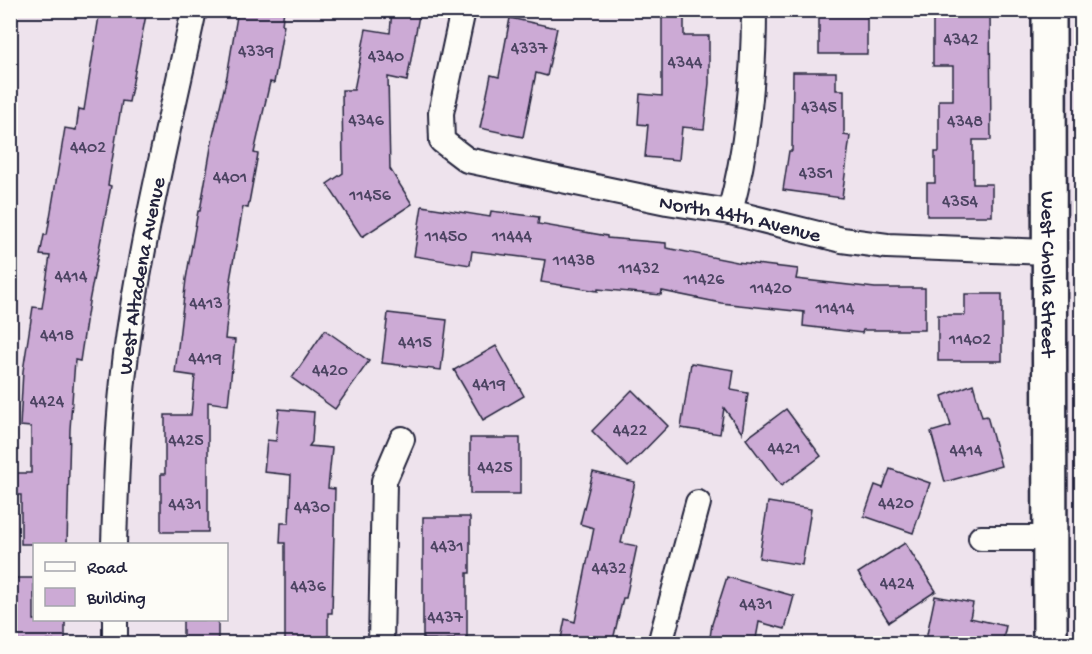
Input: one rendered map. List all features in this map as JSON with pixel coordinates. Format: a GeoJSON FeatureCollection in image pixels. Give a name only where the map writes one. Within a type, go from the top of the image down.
{"type":"FeatureCollection","features":[{"type":"Feature","properties":{"kind":"street","name":"West Altadena Avenue"},"geometry":{"type":"LineString","coordinates":[[114,543],[120,414],[127,353],[139,275],[194,10]]}},
{"type":"Feature","properties":{"kind":"street","name":"North 44th Avenue"},"geometry":{"type":"LineString","coordinates":[[464,10],[441,113],[442,141],[467,160],[666,202],[730,212],[842,240],[898,246],[1048,252]]}},
{"type":"Feature","properties":{"kind":"street"},"geometry":{"type":"LineString","coordinates":[[730,212],[741,172],[749,118],[754,52],[754,10]]}},
{"type":"Feature","properties":{"kind":"street","name":"West Cholla Street"},"geometry":{"type":"LineString","coordinates":[[1049,10],[1050,644]]}},
{"type":"Feature","properties":{"kind":"street"},"geometry":{"type":"LineString","coordinates":[[381,644],[384,481],[402,439]]}},
{"type":"Feature","properties":{"kind":"street"},"geometry":{"type":"LineString","coordinates":[[660,644],[698,503]]}},
{"type":"Feature","properties":{"kind":"street"},"geometry":{"type":"LineString","coordinates":[[981,538],[1049,538]]}},
{"type":"Feature","properties":{"kind":"street"},"geometry":{"type":"LineString","coordinates":[[115,621],[115,644]]}},
{"type":"Feature","properties":{"kind":"building"},"geometry":{"type":"Polygon","coordinates":[[[100,10],[147,10],[129,102],[122,101],[108,185],[111,186],[80,361],[75,360],[70,429],[67,543],[21,544],[21,495],[17,495],[17,473],[31,473],[31,427],[20,426],[23,371],[33,307],[42,308],[50,256],[40,255],[44,235],[47,235],[65,128],[76,130],[79,109],[84,110],[100,10]]]}},
{"type":"Feature","properties":{"kind":"building"},"geometry":{"type":"Polygon","coordinates":[[[238,10],[284,10],[282,24],[284,25],[274,83],[270,82],[254,153],[258,154],[248,208],[243,207],[230,280],[225,339],[235,340],[228,405],[208,402],[208,532],[161,532],[161,474],[165,474],[165,415],[191,415],[195,376],[175,373],[186,279],[238,10]]]}},
{"type":"Feature","properties":{"kind":"building"},"geometry":{"type":"Polygon","coordinates":[[[392,10],[420,10],[407,81],[388,77],[390,169],[412,204],[362,237],[327,184],[343,173],[342,90],[354,90],[366,29],[390,33],[392,10]]]}},
{"type":"Feature","properties":{"kind":"building"},"geometry":{"type":"Polygon","coordinates":[[[662,10],[684,10],[684,36],[709,36],[709,83],[704,129],[682,127],[679,160],[645,157],[648,125],[638,124],[640,94],[662,96],[662,10]]]}},
{"type":"Feature","properties":{"kind":"building"},"geometry":{"type":"Polygon","coordinates":[[[819,10],[867,10],[867,54],[819,54],[819,10]]]}},
{"type":"Feature","properties":{"kind":"building"},"geometry":{"type":"Polygon","coordinates":[[[933,10],[990,10],[991,140],[973,140],[973,184],[992,184],[992,216],[927,216],[927,183],[935,183],[935,152],[939,152],[939,100],[953,100],[953,66],[933,66],[933,10]]]}},
{"type":"Feature","properties":{"kind":"building"},"geometry":{"type":"Polygon","coordinates":[[[510,18],[557,28],[547,76],[536,73],[523,137],[480,128],[491,75],[499,77],[510,18]]]}},
{"type":"Feature","properties":{"kind":"building"},"geometry":{"type":"Polygon","coordinates":[[[793,72],[836,72],[836,90],[844,90],[844,135],[850,136],[842,198],[783,190],[789,151],[792,151],[793,72]]]}},
{"type":"Feature","properties":{"kind":"building"},"geometry":{"type":"Polygon","coordinates":[[[422,206],[490,217],[491,211],[539,217],[538,224],[607,236],[607,238],[666,243],[666,248],[737,262],[798,269],[796,279],[875,288],[925,288],[925,330],[863,330],[862,333],[803,326],[804,312],[721,303],[662,291],[661,295],[598,289],[598,291],[541,282],[545,260],[472,251],[470,265],[414,256],[422,206]]]}},
{"type":"Feature","properties":{"kind":"building"},"geometry":{"type":"Polygon","coordinates":[[[965,294],[1002,294],[1002,361],[938,361],[938,315],[965,315],[965,294]]]}},
{"type":"Feature","properties":{"kind":"building"},"geometry":{"type":"Polygon","coordinates":[[[388,313],[447,320],[441,370],[382,363],[388,313]]]}},
{"type":"Feature","properties":{"kind":"building"},"geometry":{"type":"Polygon","coordinates":[[[325,330],[369,361],[335,409],[292,378],[325,330]]]}},
{"type":"Feature","properties":{"kind":"building"},"geometry":{"type":"Polygon","coordinates":[[[496,346],[524,396],[483,420],[454,370],[496,346]]]}},
{"type":"Feature","properties":{"kind":"building"},"geometry":{"type":"Polygon","coordinates":[[[691,363],[734,370],[731,390],[748,393],[742,433],[724,408],[720,434],[681,428],[691,363]]]}},
{"type":"Feature","properties":{"kind":"building"},"geometry":{"type":"Polygon","coordinates":[[[973,384],[982,417],[987,416],[1001,466],[945,482],[931,432],[951,426],[942,396],[973,384]]]}},
{"type":"Feature","properties":{"kind":"building"},"geometry":{"type":"Polygon","coordinates":[[[632,390],[668,426],[628,467],[592,431],[632,390]]]}},
{"type":"Feature","properties":{"kind":"building"},"geometry":{"type":"Polygon","coordinates":[[[279,409],[314,412],[312,442],[309,446],[332,448],[328,488],[335,489],[332,613],[328,613],[328,644],[285,644],[285,543],[280,543],[281,523],[289,523],[291,475],[264,472],[267,440],[276,441],[279,409]]]}},
{"type":"Feature","properties":{"kind":"building"},"geometry":{"type":"Polygon","coordinates":[[[786,409],[821,456],[781,486],[746,439],[786,409]]]}},
{"type":"Feature","properties":{"kind":"building"},"geometry":{"type":"Polygon","coordinates":[[[470,438],[520,438],[520,494],[470,494],[470,438]]]}},
{"type":"Feature","properties":{"kind":"building"},"geometry":{"type":"Polygon","coordinates":[[[890,469],[930,483],[913,533],[864,516],[875,485],[883,488],[890,469]]]}},
{"type":"Feature","properties":{"kind":"building"},"geometry":{"type":"Polygon","coordinates":[[[593,472],[635,482],[621,543],[637,546],[626,598],[623,598],[612,644],[560,644],[565,619],[575,622],[594,528],[580,524],[593,472]]]}},
{"type":"Feature","properties":{"kind":"building"},"geometry":{"type":"Polygon","coordinates":[[[768,502],[811,509],[802,565],[759,558],[768,502]]]}},
{"type":"Feature","properties":{"kind":"building"},"geometry":{"type":"Polygon","coordinates":[[[423,517],[470,517],[467,639],[423,639],[423,517]]]}},
{"type":"Feature","properties":{"kind":"building"},"geometry":{"type":"Polygon","coordinates":[[[905,543],[936,591],[889,622],[858,573],[905,543]]]}},
{"type":"Feature","properties":{"kind":"building"},"geometry":{"type":"Polygon","coordinates":[[[727,577],[794,596],[785,629],[759,622],[755,644],[709,644],[712,624],[727,577]]]}},
{"type":"Feature","properties":{"kind":"building"},"geometry":{"type":"Polygon","coordinates":[[[10,578],[33,578],[33,621],[65,621],[65,641],[10,641],[10,578]]]}},
{"type":"Feature","properties":{"kind":"building"},"geometry":{"type":"Polygon","coordinates":[[[935,596],[973,603],[970,618],[1006,626],[1002,644],[925,644],[935,596]]]}},
{"type":"Feature","properties":{"kind":"building"},"geometry":{"type":"Polygon","coordinates":[[[183,621],[218,621],[218,644],[183,644],[183,621]]]}}]}
